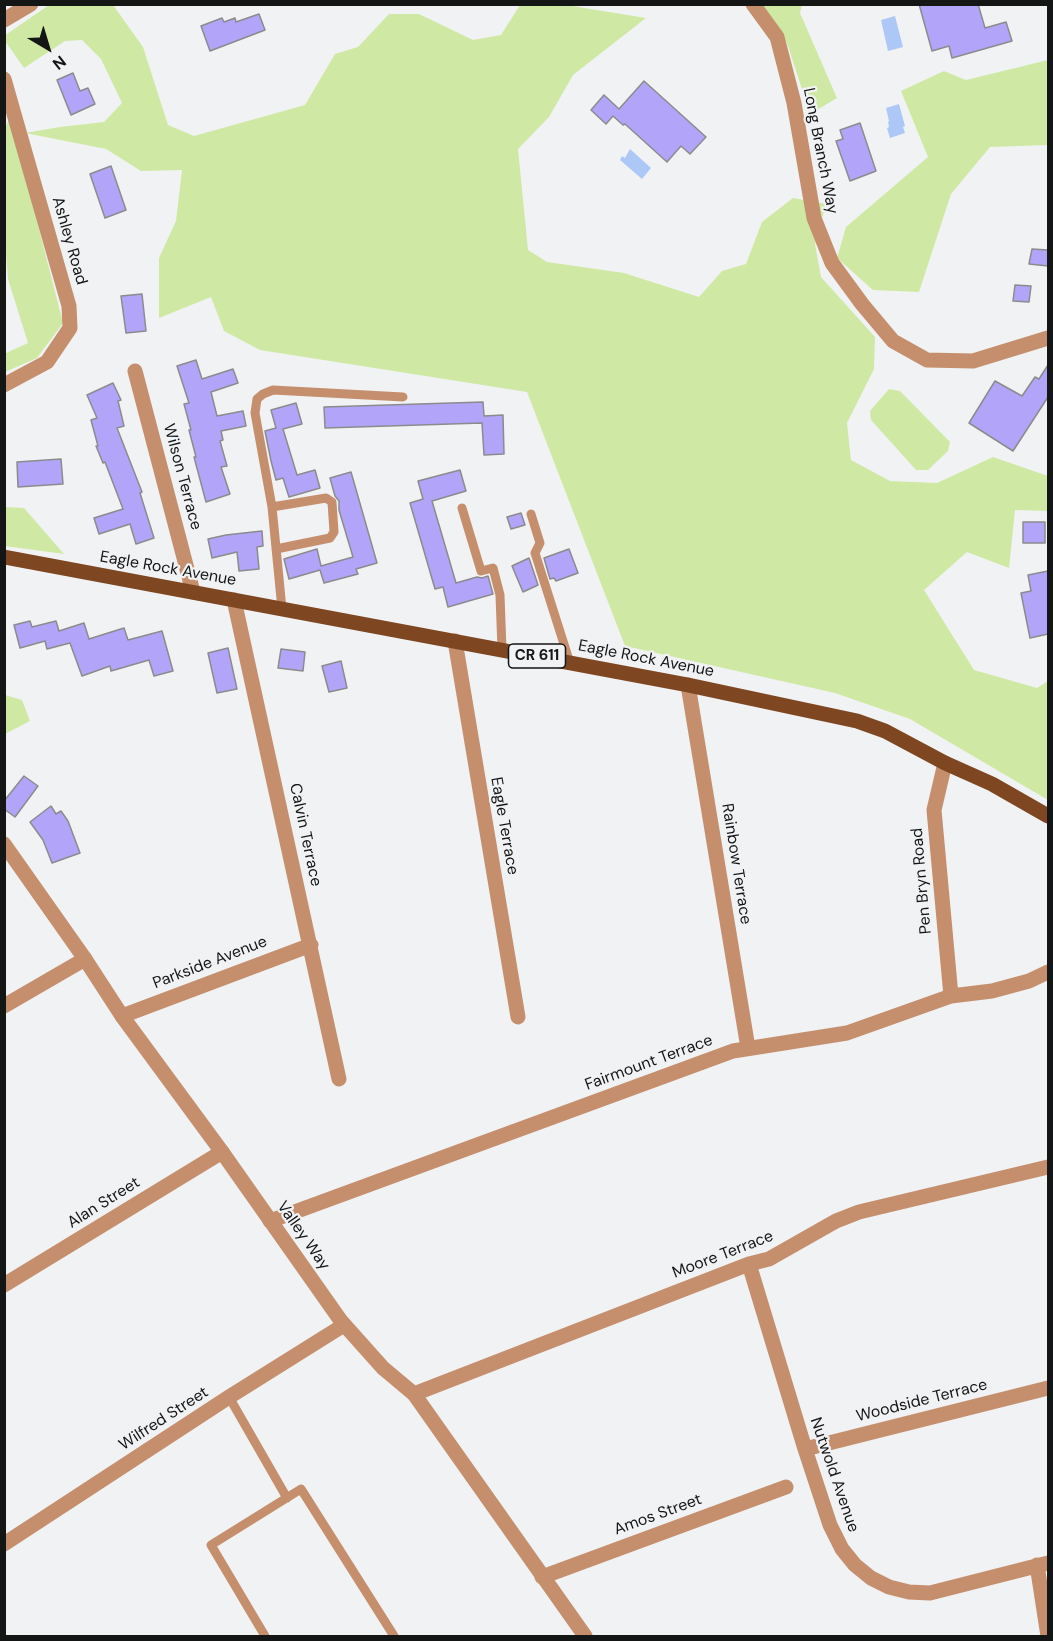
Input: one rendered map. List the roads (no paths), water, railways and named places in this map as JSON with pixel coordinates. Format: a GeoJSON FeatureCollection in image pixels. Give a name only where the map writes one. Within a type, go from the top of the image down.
{"type":"FeatureCollection","features":[{"type":"Feature","properties":{"kind":"main road","name":"Eagle Rock Avenue"},"geometry":{"type":"LineString","coordinates":[[4,557],[688,685],[856,721],[885,731],[945,763],[992,784],[1048,816]]}},
{"type":"Feature","properties":{"kind":"street"},"geometry":{"type":"LineString","coordinates":[[4,20],[31,4]]}},
{"type":"Feature","properties":{"kind":"street","name":"Long Branch Way"},"geometry":{"type":"LineString","coordinates":[[753,4],[777,37],[794,103],[814,218],[832,263],[893,342],[927,360],[973,361],[1048,338]]}},
{"type":"Feature","properties":{"kind":"street","name":"Ashley Road"},"geometry":{"type":"LineString","coordinates":[[4,79],[69,306],[70,328],[47,362],[4,385]]}},
{"type":"Feature","properties":{"kind":"street","name":"Wilson Terrace"},"geometry":{"type":"LineString","coordinates":[[135,371],[193,592]]}},
{"type":"Feature","properties":{"kind":"street","name":"Calvin Terrace"},"geometry":{"type":"LineString","coordinates":[[234,600],[339,1079]]}},
{"type":"Feature","properties":{"kind":"street","name":"Eagle Terrace"},"geometry":{"type":"LineString","coordinates":[[455,641],[518,1017]]}},
{"type":"Feature","properties":{"kind":"street","name":"Rainbow Terrace"},"geometry":{"type":"LineString","coordinates":[[688,685],[748,1048]]}},
{"type":"Feature","properties":{"kind":"street","name":"Pen Bryn Road"},"geometry":{"type":"LineString","coordinates":[[945,763],[934,810],[951,996]]}},
{"type":"Feature","properties":{"kind":"street","name":"Valley Way"},"geometry":{"type":"LineString","coordinates":[[4,844],[85,958],[122,1016],[222,1152],[344,1325],[383,1368],[414,1394],[585,1636]]}},
{"type":"Feature","properties":{"kind":"street","name":"Parkside Avenue"},"geometry":{"type":"LineString","coordinates":[[122,1016],[311,945]]}},
{"type":"Feature","properties":{"kind":"street"},"geometry":{"type":"LineString","coordinates":[[4,1006],[85,958]]}},
{"type":"Feature","properties":{"kind":"street","name":"Fairmount Terrace"},"geometry":{"type":"LineString","coordinates":[[270,1221],[733,1051],[847,1033],[951,996],[992,991],[1029,981],[1048,972]]}},
{"type":"Feature","properties":{"kind":"street","name":"Alan Street"},"geometry":{"type":"LineString","coordinates":[[4,1285],[222,1152]]}},
{"type":"Feature","properties":{"kind":"street","name":"Moore Terrace"},"geometry":{"type":"LineString","coordinates":[[414,1394],[749,1264],[769,1260],[836,1221],[858,1212],[1048,1167]]}},
{"type":"Feature","properties":{"kind":"street","name":"Nutwold Avenue"},"geometry":{"type":"LineString","coordinates":[[749,1264],[830,1525],[842,1550],[855,1565],[871,1578],[889,1587],[909,1592],[930,1593],[1043,1564]]}},
{"type":"Feature","properties":{"kind":"street","name":"Wilfred Street"},"geometry":{"type":"LineString","coordinates":[[4,1544],[344,1325]]}},
{"type":"Feature","properties":{"kind":"street","name":"Woodside Terrace"},"geometry":{"type":"LineString","coordinates":[[805,1449],[1048,1388]]}},
{"type":"Feature","properties":{"kind":"street","name":"Amos Street"},"geometry":{"type":"LineString","coordinates":[[542,1577],[786,1487]]}},
{"type":"Feature","properties":{"kind":"street"},"geometry":{"type":"LineString","coordinates":[[1043,1564],[1048,1636]]}},
{"type":"Feature","properties":{"kind":"lane"},"geometry":{"type":"LineString","coordinates":[[282,609],[272,507],[255,413],[257,399],[273,390],[403,397]]}},
{"type":"Feature","properties":{"kind":"lane"},"geometry":{"type":"LineString","coordinates":[[272,507],[326,498],[332,502],[334,532],[330,538],[276,549]]}},
{"type":"Feature","properties":{"kind":"lane"},"geometry":{"type":"LineString","coordinates":[[462,508],[481,571],[493,568],[500,595],[502,650]]}},
{"type":"Feature","properties":{"kind":"lane"},"geometry":{"type":"LineString","coordinates":[[531,514],[540,543],[535,554],[570,663]]}},
{"type":"Feature","properties":{"kind":"lane"},"geometry":{"type":"LineString","coordinates":[[229,1398],[286,1498]]}},
{"type":"Feature","properties":{"kind":"lane"},"geometry":{"type":"LineString","coordinates":[[265,1636],[211,1545],[301,1489],[394,1636]]}},
{"type":"Feature","properties":{"kind":"water"},"geometry":{"type":"Polygon","coordinates":[[[895,16],[903,47],[888,51],[881,20],[895,16]]]}},
{"type":"Feature","properties":{"kind":"water"},"geometry":{"type":"Polygon","coordinates":[[[899,104],[905,133],[890,138],[886,108],[899,104]]]}},
{"type":"Feature","properties":{"kind":"water"},"geometry":{"type":"Polygon","coordinates":[[[630,149],[651,168],[642,179],[620,160],[622,156],[625,158],[630,149]]]}}]}
